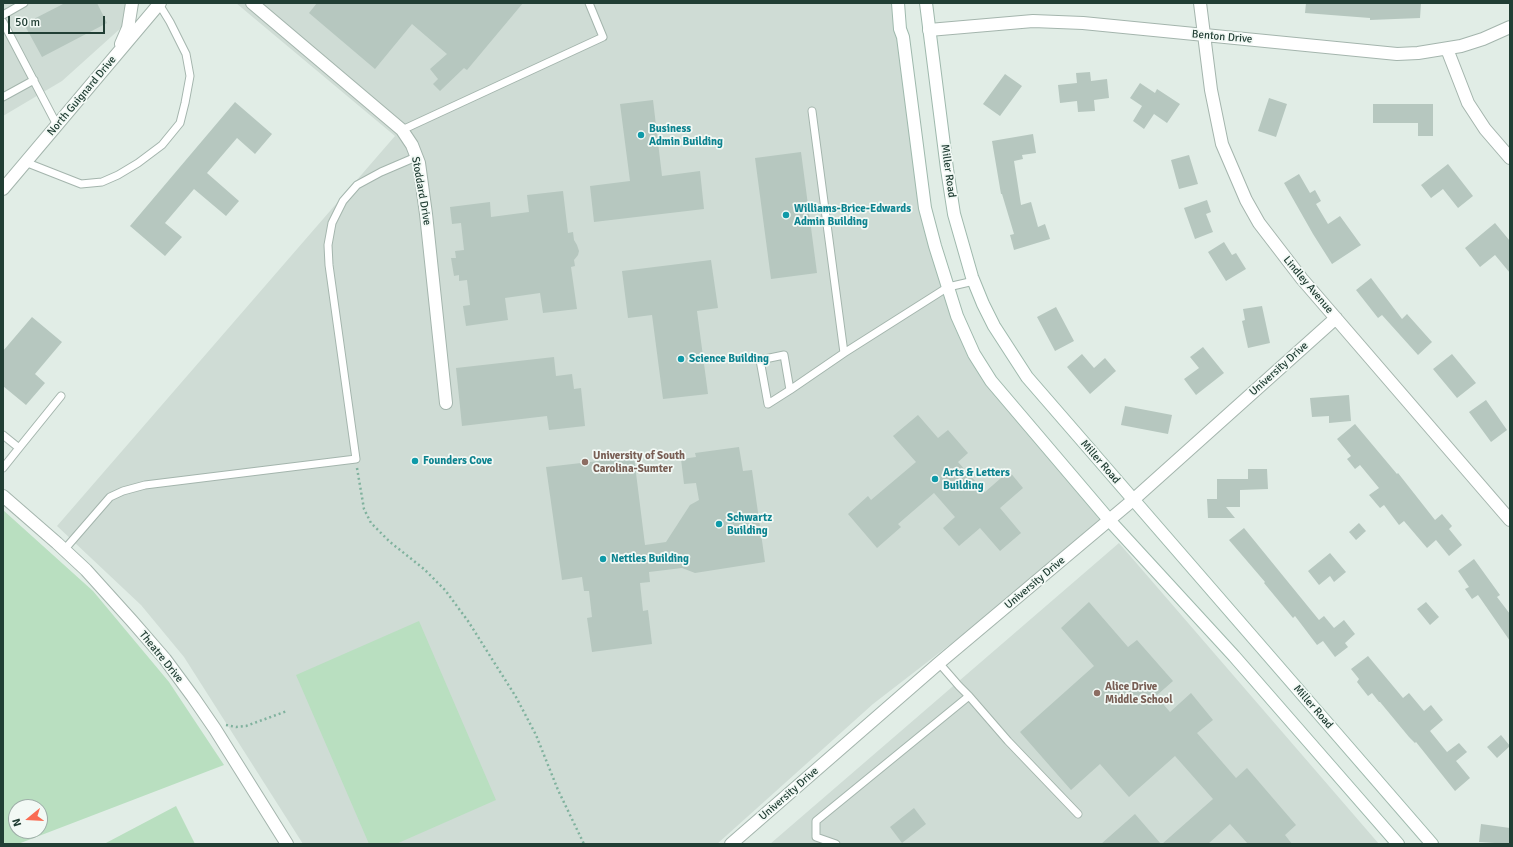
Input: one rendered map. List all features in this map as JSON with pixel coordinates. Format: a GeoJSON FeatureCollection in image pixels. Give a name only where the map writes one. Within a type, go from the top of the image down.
{"type":"FeatureCollection","features":[{"type":"Feature","properties":{"kind":"street"},"geometry":{"type":"LineString","coordinates":[[115,56],[128,28],[132,3]]}},
{"type":"Feature","properties":{"kind":"street","name":"Stoddard Drive"},"geometry":{"type":"LineString","coordinates":[[252,3],[402,130],[412,145],[419,163],[426,214],[446,403]]}},
{"type":"Feature","properties":{"kind":"street"},"geometry":{"type":"LineString","coordinates":[[898,3],[900,29],[903,37],[925,208],[935,246],[957,316],[974,354],[991,380],[1110,521],[1234,656],[1398,844]]}},
{"type":"Feature","properties":{"kind":"street","name":"Miller Road"},"geometry":{"type":"LineString","coordinates":[[926,3],[954,214],[974,281],[994,326],[1026,377],[1432,844]]}},
{"type":"Feature","properties":{"kind":"street","name":"Lindley Avenue"},"geometry":{"type":"LineString","coordinates":[[1200,3],[1211,90],[1222,144],[1246,200],[1259,223],[1274,245],[1510,520]]}},
{"type":"Feature","properties":{"kind":"street","name":"North Guignard Drive"},"geometry":{"type":"LineString","coordinates":[[3,189],[160,4]]}},
{"type":"Feature","properties":{"kind":"street","name":"Benton Drive"},"geometry":{"type":"LineString","coordinates":[[929,30],[1033,21],[1083,23],[1397,54],[1447,49],[1483,39],[1510,27]]}},
{"type":"Feature","properties":{"kind":"street"},"geometry":{"type":"LineString","coordinates":[[1447,49],[1468,103],[1485,129],[1510,158]]}},
{"type":"Feature","properties":{"kind":"street","name":"University Drive"},"geometry":{"type":"LineString","coordinates":[[731,844],[939,663],[1110,521],[1336,318]]}},
{"type":"Feature","properties":{"kind":"street","name":"Theatre Drive"},"geometry":{"type":"LineString","coordinates":[[3,496],[64,550],[101,587],[160,654],[193,697],[287,844]]}},
{"type":"Feature","properties":{"kind":"lane"},"geometry":{"type":"LineString","coordinates":[[3,15],[24,3]]}},
{"type":"Feature","properties":{"kind":"lane"},"geometry":{"type":"LineString","coordinates":[[402,130],[602,37],[589,3]]}},
{"type":"Feature","properties":{"kind":"lane"},"geometry":{"type":"LineString","coordinates":[[25,162],[81,184],[102,182],[138,164],[162,145],[180,122],[186,104],[190,76],[186,54],[160,4]]}},
{"type":"Feature","properties":{"kind":"lane"},"geometry":{"type":"LineString","coordinates":[[3,22],[57,124]]}},
{"type":"Feature","properties":{"kind":"lane"},"geometry":{"type":"LineString","coordinates":[[3,97],[34,80]]}},
{"type":"Feature","properties":{"kind":"lane"},"geometry":{"type":"LineString","coordinates":[[812,111],[844,353]]}},
{"type":"Feature","properties":{"kind":"lane"},"geometry":{"type":"LineString","coordinates":[[64,550],[110,497],[123,491],[145,485],[356,459],[329,265],[328,245],[332,223],[343,201],[357,185],[381,172],[416,157]]}},
{"type":"Feature","properties":{"kind":"lane"},"geometry":{"type":"LineString","coordinates":[[790,390],[784,355],[760,360],[768,404],[790,390],[844,353],[948,287],[974,281]]}},
{"type":"Feature","properties":{"kind":"lane"},"geometry":{"type":"LineString","coordinates":[[3,468],[61,396]]}},
{"type":"Feature","properties":{"kind":"lane"},"geometry":{"type":"LineString","coordinates":[[3,435],[19,448]]}},
{"type":"Feature","properties":{"kind":"lane"},"geometry":{"type":"LineString","coordinates":[[939,663],[1008,741],[1078,814]]}},
{"type":"Feature","properties":{"kind":"lane"},"geometry":{"type":"LineString","coordinates":[[836,844],[816,837],[816,821],[969,696]]}},
{"type":"Feature","properties":{"kind":"path"},"geometry":{"type":"LineString","coordinates":[[356,459],[364,509],[371,523],[390,542],[424,569],[445,590],[468,621],[516,697],[536,735],[558,790],[584,844]]}},
{"type":"Feature","properties":{"kind":"path"},"geometry":{"type":"LineString","coordinates":[[211,724],[217,723],[236,727],[246,726],[287,711]]}},
{"type":"Feature","properties":{"kind":"shaded area"},"geometry":{"type":"Polygon","coordinates":[[[3,3],[127,3],[122,27],[62,81],[3,116],[3,3]]]}},
{"type":"Feature","properties":{"kind":"shaded area","name":"University of South Carolina-Sumter"},"geometry":{"type":"Polygon","coordinates":[[[236,3],[896,3],[920,191],[979,368],[1110,521],[873,704],[717,844],[303,844],[184,657],[141,605],[57,526],[395,136],[236,3]]]}},
{"type":"Feature","properties":{"kind":"shaded area","name":"Alice Drive Middle School"},"geometry":{"type":"Polygon","coordinates":[[[1119,543],[1379,844],[770,844],[1119,543]]]}},
{"type":"Feature","properties":{"kind":"green space"},"geometry":{"type":"Polygon","coordinates":[[[3,510],[93,591],[169,682],[224,765],[48,832],[48,799],[8,799],[8,839],[31,839],[18,844],[3,844],[3,510]]]}},
{"type":"Feature","properties":{"kind":"green space"},"geometry":{"type":"Polygon","coordinates":[[[419,621],[496,800],[396,844],[369,844],[296,675],[419,621]]]}},
{"type":"Feature","properties":{"kind":"green space"},"geometry":{"type":"Polygon","coordinates":[[[176,806],[195,844],[104,844],[176,806]]]}},
{"type":"Feature","properties":{"kind":"building"},"geometry":{"type":"Polygon","coordinates":[[[65,3],[97,3],[107,23],[42,57],[24,24],[65,3]]]}},
{"type":"Feature","properties":{"kind":"building"},"geometry":{"type":"Polygon","coordinates":[[[317,3],[523,3],[467,70],[464,68],[440,91],[433,84],[438,79],[430,69],[447,54],[412,24],[375,69],[309,13],[317,3]]]}},
{"type":"Feature","properties":{"kind":"building"},"geometry":{"type":"Polygon","coordinates":[[[1306,3],[1421,3],[1420,18],[1370,20],[1370,18],[1305,13],[1306,3]]]}},
{"type":"Feature","properties":{"kind":"building"},"geometry":{"type":"Polygon","coordinates":[[[1090,72],[1091,81],[1107,79],[1109,98],[1094,100],[1095,111],[1078,112],[1077,101],[1060,103],[1058,85],[1077,83],[1076,73],[1090,72]]]}},
{"type":"Feature","properties":{"kind":"building"},"geometry":{"type":"Polygon","coordinates":[[[1005,74],[1022,86],[1000,116],[983,104],[1005,74]]]}},
{"type":"Feature","properties":{"kind":"building"},"geometry":{"type":"Polygon","coordinates":[[[1140,83],[1155,93],[1157,89],[1180,104],[1167,123],[1154,114],[1144,129],[1133,121],[1142,106],[1130,98],[1140,83]]]}},
{"type":"Feature","properties":{"kind":"building"},"geometry":{"type":"Polygon","coordinates":[[[1269,98],[1287,104],[1276,137],[1258,131],[1269,98]]]}},
{"type":"Feature","properties":{"kind":"building","name":"Business Admin Building"},"geometry":{"type":"Polygon","coordinates":[[[653,100],[662,176],[700,171],[704,209],[594,222],[590,186],[630,181],[620,104],[653,100]]]}},
{"type":"Feature","properties":{"kind":"building"},"geometry":{"type":"Polygon","coordinates":[[[235,102],[272,134],[255,154],[237,138],[207,173],[239,201],[226,216],[194,189],[165,223],[182,237],[165,256],[130,226],[235,102]]]}},
{"type":"Feature","properties":{"kind":"building"},"geometry":{"type":"Polygon","coordinates":[[[1373,104],[1433,104],[1433,136],[1418,136],[1418,123],[1373,123],[1373,104]]]}},
{"type":"Feature","properties":{"kind":"building"},"geometry":{"type":"Polygon","coordinates":[[[1033,134],[1036,153],[1022,155],[1023,159],[1014,161],[1021,205],[1031,202],[1038,227],[1045,224],[1050,239],[1014,250],[1010,235],[1014,234],[1001,194],[992,141],[1033,134]]]}},
{"type":"Feature","properties":{"kind":"building","name":"Williams-Brice-Edwards Admin Building"},"geometry":{"type":"Polygon","coordinates":[[[801,152],[817,273],[771,279],[755,158],[801,152]]]}},
{"type":"Feature","properties":{"kind":"building"},"geometry":{"type":"Polygon","coordinates":[[[1189,155],[1198,184],[1179,189],[1171,160],[1189,155]]]}},
{"type":"Feature","properties":{"kind":"building"},"geometry":{"type":"Polygon","coordinates":[[[1448,164],[1473,196],[1458,208],[1443,189],[1431,198],[1421,185],[1448,164]]]}},
{"type":"Feature","properties":{"kind":"building"},"geometry":{"type":"Polygon","coordinates":[[[1299,174],[1310,193],[1315,190],[1321,201],[1316,204],[1328,224],[1340,216],[1361,245],[1332,264],[1284,183],[1299,174]]]}},
{"type":"Feature","properties":{"kind":"building"},"geometry":{"type":"Polygon","coordinates":[[[563,191],[568,233],[573,232],[574,240],[579,251],[574,260],[575,266],[571,267],[577,309],[543,313],[540,293],[505,298],[508,320],[466,326],[463,306],[470,305],[467,280],[459,281],[459,275],[454,276],[451,258],[456,258],[455,251],[464,250],[461,223],[452,224],[450,207],[490,202],[491,217],[529,212],[527,195],[563,191]]]}},
{"type":"Feature","properties":{"kind":"building"},"geometry":{"type":"Polygon","coordinates":[[[1207,200],[1211,212],[1206,214],[1213,232],[1195,239],[1184,208],[1207,200]]]}},
{"type":"Feature","properties":{"kind":"building"},"geometry":{"type":"Polygon","coordinates":[[[1495,223],[1510,241],[1510,273],[1495,255],[1480,267],[1465,248],[1495,223]]]}},
{"type":"Feature","properties":{"kind":"building"},"geometry":{"type":"Polygon","coordinates":[[[1224,242],[1232,255],[1236,253],[1246,269],[1226,281],[1208,252],[1224,242]]]}},
{"type":"Feature","properties":{"kind":"building","name":"Science Building"},"geometry":{"type":"Polygon","coordinates":[[[711,260],[718,308],[697,311],[708,394],[663,399],[652,315],[628,318],[622,271],[711,260]]]}},
{"type":"Feature","properties":{"kind":"building"},"geometry":{"type":"Polygon","coordinates":[[[1371,278],[1402,319],[1407,314],[1432,342],[1418,355],[1382,315],[1378,318],[1356,290],[1371,278]]]}},
{"type":"Feature","properties":{"kind":"building"},"geometry":{"type":"Polygon","coordinates":[[[1262,306],[1270,343],[1248,348],[1242,321],[1245,320],[1243,309],[1262,306]]]}},
{"type":"Feature","properties":{"kind":"building"},"geometry":{"type":"Polygon","coordinates":[[[1056,307],[1074,341],[1055,351],[1037,317],[1056,307]]]}},
{"type":"Feature","properties":{"kind":"building"},"geometry":{"type":"Polygon","coordinates":[[[32,317],[62,342],[35,374],[45,383],[26,405],[3,386],[3,351],[32,317]]]}},
{"type":"Feature","properties":{"kind":"building"},"geometry":{"type":"Polygon","coordinates":[[[1203,347],[1224,373],[1196,395],[1184,379],[1199,368],[1190,357],[1203,347]]]}},
{"type":"Feature","properties":{"kind":"building"},"geometry":{"type":"Polygon","coordinates":[[[1082,354],[1094,368],[1105,358],[1116,371],[1090,394],[1067,367],[1082,354]]]}},
{"type":"Feature","properties":{"kind":"building"},"geometry":{"type":"Polygon","coordinates":[[[1452,354],[1476,383],[1457,398],[1433,369],[1452,354]]]}},
{"type":"Feature","properties":{"kind":"building"},"geometry":{"type":"Polygon","coordinates":[[[554,357],[556,376],[572,374],[574,389],[581,388],[585,426],[549,430],[547,416],[462,426],[456,368],[554,357]]]}},
{"type":"Feature","properties":{"kind":"building"},"geometry":{"type":"Polygon","coordinates":[[[1349,395],[1351,421],[1329,423],[1329,416],[1312,417],[1310,398],[1349,395]]]}},
{"type":"Feature","properties":{"kind":"building"},"geometry":{"type":"Polygon","coordinates":[[[1486,400],[1507,430],[1491,442],[1469,412],[1486,400]]]}},
{"type":"Feature","properties":{"kind":"building"},"geometry":{"type":"Polygon","coordinates":[[[1125,406],[1172,415],[1168,434],[1121,425],[1125,406]]]}},
{"type":"Feature","properties":{"kind":"building","name":"Arts & Letters Building"},"geometry":{"type":"Polygon","coordinates":[[[918,415],[938,438],[948,430],[968,453],[958,462],[985,492],[1009,471],[1023,488],[1000,508],[1021,533],[1000,551],[980,528],[959,546],[943,528],[955,517],[934,493],[898,524],[901,527],[877,548],[848,514],[868,496],[871,500],[916,462],[893,436],[918,415]]]}},
{"type":"Feature","properties":{"kind":"building"},"geometry":{"type":"Polygon","coordinates":[[[1355,424],[1397,474],[1398,473],[1435,520],[1442,514],[1452,526],[1449,529],[1462,545],[1449,556],[1436,540],[1427,548],[1404,521],[1399,525],[1384,505],[1380,508],[1369,495],[1379,488],[1360,465],[1355,469],[1347,459],[1351,456],[1337,439],[1355,424]]]}},
{"type":"Feature","properties":{"kind":"building","name":"Nettles Building"},"geometry":{"type":"Polygon","coordinates":[[[739,447],[743,471],[752,470],[765,562],[695,573],[682,568],[649,572],[650,582],[640,583],[643,611],[648,610],[652,644],[592,652],[587,618],[592,617],[589,591],[584,591],[582,577],[562,580],[546,467],[634,457],[645,545],[666,542],[690,505],[699,500],[696,483],[684,484],[681,459],[696,457],[695,453],[739,447]]]}},
{"type":"Feature","properties":{"kind":"building"},"geometry":{"type":"Polygon","coordinates":[[[1248,469],[1267,469],[1268,489],[1240,490],[1240,507],[1226,507],[1235,518],[1208,518],[1207,499],[1217,499],[1217,479],[1248,479],[1248,469]]]}},
{"type":"Feature","properties":{"kind":"building"},"geometry":{"type":"Polygon","coordinates":[[[1359,523],[1366,531],[1356,540],[1349,532],[1359,523]]]}},
{"type":"Feature","properties":{"kind":"building"},"geometry":{"type":"Polygon","coordinates":[[[1244,528],[1319,620],[1324,616],[1334,628],[1344,620],[1355,634],[1345,643],[1348,647],[1335,657],[1323,641],[1317,645],[1295,616],[1293,618],[1229,540],[1244,528]]]}},
{"type":"Feature","properties":{"kind":"building"},"geometry":{"type":"Polygon","coordinates":[[[1330,553],[1346,572],[1334,582],[1330,576],[1319,585],[1308,571],[1330,553]]]}},
{"type":"Feature","properties":{"kind":"building"},"geometry":{"type":"Polygon","coordinates":[[[1474,559],[1500,595],[1497,597],[1510,614],[1510,641],[1478,595],[1472,599],[1465,589],[1469,587],[1458,571],[1474,559]]]}},
{"type":"Feature","properties":{"kind":"building","name":"Alice Drive Middle School"},"geometry":{"type":"Polygon","coordinates":[[[1089,602],[1128,647],[1137,640],[1173,681],[1156,696],[1170,712],[1191,693],[1213,720],[1197,733],[1236,778],[1247,768],[1296,825],[1285,835],[1292,844],[1248,844],[1230,824],[1208,844],[1162,844],[1213,799],[1175,756],[1129,797],[1100,764],[1071,790],[1020,732],[1094,666],[1061,628],[1089,602]]]}},
{"type":"Feature","properties":{"kind":"building"},"geometry":{"type":"Polygon","coordinates":[[[1426,602],[1439,617],[1430,625],[1417,609],[1426,602]]]}},
{"type":"Feature","properties":{"kind":"building"},"geometry":{"type":"Polygon","coordinates":[[[1368,656],[1403,698],[1409,693],[1424,711],[1431,705],[1443,720],[1430,731],[1447,752],[1459,743],[1467,752],[1456,761],[1470,778],[1455,791],[1416,742],[1415,743],[1409,737],[1372,693],[1368,696],[1357,682],[1359,679],[1351,669],[1368,656]]]}},
{"type":"Feature","properties":{"kind":"building"},"geometry":{"type":"Polygon","coordinates":[[[1501,735],[1510,746],[1497,758],[1487,747],[1501,735]]]}},
{"type":"Feature","properties":{"kind":"building"},"geometry":{"type":"Polygon","coordinates":[[[914,808],[926,824],[902,843],[890,827],[914,808]]]}},
{"type":"Feature","properties":{"kind":"building"},"geometry":{"type":"Polygon","coordinates":[[[1135,814],[1161,844],[1101,844],[1135,814]]]}},
{"type":"Feature","properties":{"kind":"building"},"geometry":{"type":"Polygon","coordinates":[[[1481,824],[1510,828],[1510,844],[1479,842],[1481,824]]]}},
{"type":"Feature","properties":{"kind":"place","name":"Business Admin Building"},"geometry":{"type":"Point","coordinates":[641,135]}},
{"type":"Feature","properties":{"kind":"place","name":"Williams-Brice-Edwards Admin Building"},"geometry":{"type":"Point","coordinates":[786,215]}},
{"type":"Feature","properties":{"kind":"place","name":"Science Building"},"geometry":{"type":"Point","coordinates":[681,359]}},
{"type":"Feature","properties":{"kind":"place","name":"Founders Cove"},"geometry":{"type":"Point","coordinates":[415,461]}},
{"type":"Feature","properties":{"kind":"place","name":"University of South Carolina-Sumter"},"geometry":{"type":"Point","coordinates":[585,462]}},
{"type":"Feature","properties":{"kind":"place","name":"Arts & Letters Building"},"geometry":{"type":"Point","coordinates":[935,479]}},
{"type":"Feature","properties":{"kind":"place","name":"Schwartz Building"},"geometry":{"type":"Point","coordinates":[719,524]}},
{"type":"Feature","properties":{"kind":"place","name":"Nettles Building"},"geometry":{"type":"Point","coordinates":[603,559]}},
{"type":"Feature","properties":{"kind":"place","name":"Alice Drive Middle School"},"geometry":{"type":"Point","coordinates":[1097,693]}}]}
